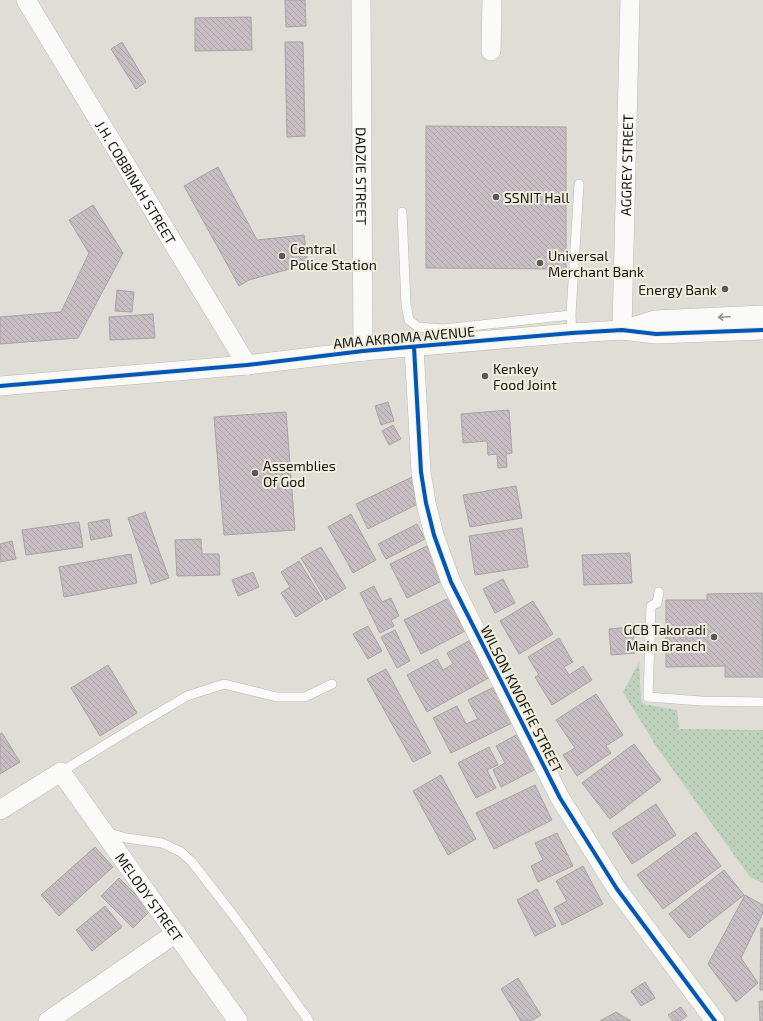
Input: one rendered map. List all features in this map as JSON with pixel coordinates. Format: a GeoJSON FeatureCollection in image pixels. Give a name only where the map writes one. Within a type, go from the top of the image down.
{"type":"FeatureCollection","features":[{"type":"Feature","properties":{"kind":"street","name":"J.H. COBBINAH STREET"},"geometry":{"type":"LineString","coordinates":[[26,0],[247,365]]}},
{"type":"Feature","properties":{"kind":"street","name":"DADZIE STREET"},"geometry":{"type":"LineString","coordinates":[[360,0],[363,351]]}},
{"type":"Feature","properties":{"kind":"street"},"geometry":{"type":"LineString","coordinates":[[491,51],[492,0]]}},
{"type":"Feature","properties":{"kind":"street","name":"AGGREY STREET"},"geometry":{"type":"LineString","coordinates":[[622,330],[630,0]]}},
{"type":"Feature","properties":{"kind":"street","name":"AMA AKROMA AVENUE"},"geometry":{"type":"LineString","coordinates":[[622,330],[655,320],[763,315]]}},
{"type":"Feature","properties":{"kind":"street","name":"AMA AKROMA AVENUE"},"geometry":{"type":"LineString","coordinates":[[0,386],[247,365],[363,351],[414,347],[443,337],[622,330],[656,334],[763,330]]}},
{"type":"Feature","properties":{"kind":"street","name":"WILSON KWOFFIE STREET"},"geometry":{"type":"LineString","coordinates":[[414,347],[421,472],[426,503],[434,535],[451,582],[560,798],[617,889],[714,1021]]}},
{"type":"Feature","properties":{"kind":"street"},"geometry":{"type":"LineString","coordinates":[[0,810],[61,772]]}},
{"type":"Feature","properties":{"kind":"street","name":"MELODY STREET"},"geometry":{"type":"LineString","coordinates":[[61,772],[238,1021]]}},
{"type":"Feature","properties":{"kind":"street"},"geometry":{"type":"LineString","coordinates":[[48,1021],[176,933]]}},
{"type":"Feature","properties":{"kind":"lane"},"geometry":{"type":"LineString","coordinates":[[572,333],[571,315],[579,184]]}},
{"type":"Feature","properties":{"kind":"lane"},"geometry":{"type":"LineString","coordinates":[[402,212],[406,305],[409,320],[418,327],[443,337],[571,315]]}},
{"type":"Feature","properties":{"kind":"lane"},"geometry":{"type":"LineString","coordinates":[[659,592],[657,603],[651,606],[648,697],[763,702]]}},
{"type":"Feature","properties":{"kind":"lane"},"geometry":{"type":"LineString","coordinates":[[61,772],[187,696],[224,684],[277,697],[305,697],[332,684]]}},
{"type":"Feature","properties":{"kind":"lane"},"geometry":{"type":"LineString","coordinates":[[102,831],[126,838],[162,843],[181,852],[192,862],[240,924],[309,1021]]}},
{"type":"Feature","properties":{"kind":"green space"},"geometry":{"type":"Polygon","coordinates":[[[639,662],[641,698],[643,704],[677,710],[679,729],[763,730],[763,883],[750,877],[656,746],[623,692],[639,662]]]}},
{"type":"Feature","properties":{"kind":"building"},"geometry":{"type":"Polygon","coordinates":[[[285,0],[305,0],[306,26],[286,27],[285,0]]]}},
{"type":"Feature","properties":{"kind":"building"},"geometry":{"type":"Polygon","coordinates":[[[251,17],[252,50],[195,51],[195,18],[251,17]]]}},
{"type":"Feature","properties":{"kind":"building"},"geometry":{"type":"Polygon","coordinates":[[[122,42],[146,82],[136,89],[111,49],[122,42]]]}},
{"type":"Feature","properties":{"kind":"building"},"geometry":{"type":"Polygon","coordinates":[[[285,42],[303,42],[305,136],[287,137],[285,42]]]}},
{"type":"Feature","properties":{"kind":"building","name":"SSNIT Hall"},"geometry":{"type":"Polygon","coordinates":[[[426,126],[566,127],[566,269],[426,268],[426,126]]]}},
{"type":"Feature","properties":{"kind":"building"},"geometry":{"type":"Polygon","coordinates":[[[218,167],[257,240],[304,235],[308,264],[249,280],[239,286],[184,186],[218,167]]]}},
{"type":"Feature","properties":{"kind":"building"},"geometry":{"type":"Polygon","coordinates":[[[93,205],[123,253],[78,338],[0,344],[0,317],[61,312],[89,253],[69,220],[93,205]]]}},
{"type":"Feature","properties":{"kind":"building"},"geometry":{"type":"Polygon","coordinates":[[[117,290],[134,292],[132,312],[115,311],[117,290]]]}},
{"type":"Feature","properties":{"kind":"building"},"geometry":{"type":"Polygon","coordinates":[[[153,314],[155,338],[110,340],[109,317],[153,314]]]}},
{"type":"Feature","properties":{"kind":"building"},"geometry":{"type":"Polygon","coordinates":[[[388,402],[394,421],[381,425],[375,406],[388,402]]]}},
{"type":"Feature","properties":{"kind":"building"},"geometry":{"type":"Polygon","coordinates":[[[509,410],[512,453],[506,454],[507,467],[498,468],[497,454],[488,455],[487,441],[463,443],[461,414],[509,410]]]}},
{"type":"Feature","properties":{"kind":"building","name":"Assemblies Of God"},"geometry":{"type":"Polygon","coordinates":[[[286,412],[295,530],[224,535],[214,417],[286,412]]]}},
{"type":"Feature","properties":{"kind":"building"},"geometry":{"type":"Polygon","coordinates":[[[393,425],[401,439],[389,445],[382,431],[393,425]]]}},
{"type":"Feature","properties":{"kind":"building"},"geometry":{"type":"Polygon","coordinates":[[[412,477],[424,501],[368,529],[356,504],[412,477]]]}},
{"type":"Feature","properties":{"kind":"building"},"geometry":{"type":"Polygon","coordinates":[[[516,486],[522,518],[470,527],[463,495],[516,486]]]}},
{"type":"Feature","properties":{"kind":"building"},"geometry":{"type":"Polygon","coordinates":[[[145,512],[169,578],[151,584],[128,518],[145,512]]]}},
{"type":"Feature","properties":{"kind":"building"},"geometry":{"type":"Polygon","coordinates":[[[351,514],[376,560],[353,573],[328,527],[351,514]]]}},
{"type":"Feature","properties":{"kind":"building"},"geometry":{"type":"Polygon","coordinates":[[[109,519],[112,536],[91,540],[88,523],[109,519]]]}},
{"type":"Feature","properties":{"kind":"building"},"geometry":{"type":"Polygon","coordinates":[[[79,522],[83,547],[26,555],[22,530],[79,522]]]}},
{"type":"Feature","properties":{"kind":"building"},"geometry":{"type":"Polygon","coordinates":[[[417,524],[425,539],[386,559],[378,544],[417,524]]]}},
{"type":"Feature","properties":{"kind":"building"},"geometry":{"type":"Polygon","coordinates":[[[522,528],[528,567],[475,575],[469,536],[522,528]]]}},
{"type":"Feature","properties":{"kind":"building"},"geometry":{"type":"Polygon","coordinates":[[[201,539],[202,554],[219,554],[220,575],[177,576],[175,540],[201,539]]]}},
{"type":"Feature","properties":{"kind":"building"},"geometry":{"type":"Polygon","coordinates":[[[12,541],[16,559],[0,562],[0,544],[12,541]]]}},
{"type":"Feature","properties":{"kind":"building"},"geometry":{"type":"Polygon","coordinates":[[[431,544],[448,578],[407,598],[390,564],[431,544]]]}},
{"type":"Feature","properties":{"kind":"building"},"geometry":{"type":"Polygon","coordinates":[[[321,547],[346,588],[326,600],[301,558],[321,547]]]}},
{"type":"Feature","properties":{"kind":"building"},"geometry":{"type":"Polygon","coordinates":[[[630,553],[632,583],[584,585],[582,555],[630,553]]]}},
{"type":"Feature","properties":{"kind":"building"},"geometry":{"type":"Polygon","coordinates":[[[131,554],[137,583],[64,597],[59,567],[131,554]]]}},
{"type":"Feature","properties":{"kind":"building"},"geometry":{"type":"Polygon","coordinates":[[[299,561],[323,600],[296,617],[281,593],[290,587],[281,572],[299,561]]]}},
{"type":"Feature","properties":{"kind":"building"},"geometry":{"type":"Polygon","coordinates":[[[253,572],[259,587],[238,596],[232,580],[253,572]]]}},
{"type":"Feature","properties":{"kind":"building"},"geometry":{"type":"Polygon","coordinates":[[[503,579],[515,603],[495,613],[483,589],[503,579]]]}},
{"type":"Feature","properties":{"kind":"building"},"geometry":{"type":"Polygon","coordinates":[[[374,586],[382,602],[391,598],[399,616],[391,620],[394,626],[380,633],[360,593],[374,586]]]}},
{"type":"Feature","properties":{"kind":"building","name":"GCB Takoradi Main Branch"},"geometry":{"type":"Polygon","coordinates":[[[762,593],[763,677],[725,677],[725,666],[666,667],[666,600],[707,600],[707,594],[762,593]]]}},
{"type":"Feature","properties":{"kind":"building"},"geometry":{"type":"Polygon","coordinates":[[[451,597],[467,630],[421,654],[404,620],[451,597]]]}},
{"type":"Feature","properties":{"kind":"building"},"geometry":{"type":"Polygon","coordinates":[[[533,601],[553,634],[519,654],[500,621],[533,601]]]}},
{"type":"Feature","properties":{"kind":"building"},"geometry":{"type":"Polygon","coordinates":[[[368,626],[382,651],[368,659],[353,634],[368,626]]]}},
{"type":"Feature","properties":{"kind":"building"},"geometry":{"type":"Polygon","coordinates":[[[633,627],[635,653],[611,655],[609,629],[633,627]]]}},
{"type":"Feature","properties":{"kind":"building"},"geometry":{"type":"Polygon","coordinates":[[[395,630],[410,661],[397,668],[381,637],[395,630]]]}},
{"type":"Feature","properties":{"kind":"building"},"geometry":{"type":"Polygon","coordinates":[[[559,638],[573,662],[564,667],[569,675],[583,666],[592,680],[552,705],[535,677],[539,675],[528,657],[559,638]]]}},
{"type":"Feature","properties":{"kind":"building"},"geometry":{"type":"Polygon","coordinates":[[[472,639],[492,676],[427,712],[407,675],[437,659],[443,670],[453,664],[447,653],[472,639]]]}},
{"type":"Feature","properties":{"kind":"building"},"geometry":{"type":"Polygon","coordinates":[[[108,665],[137,713],[100,736],[71,688],[108,665]]]}},
{"type":"Feature","properties":{"kind":"building"},"geometry":{"type":"Polygon","coordinates":[[[386,669],[431,753],[413,762],[367,679],[386,669]]]}},
{"type":"Feature","properties":{"kind":"building"},"geometry":{"type":"Polygon","coordinates":[[[498,685],[516,721],[451,753],[433,718],[457,706],[466,724],[478,719],[468,700],[498,685]]]}},
{"type":"Feature","properties":{"kind":"building"},"geometry":{"type":"Polygon","coordinates":[[[596,694],[623,735],[606,746],[611,753],[577,776],[563,755],[575,748],[556,720],[596,694]]]}},
{"type":"Feature","properties":{"kind":"building"},"geometry":{"type":"Polygon","coordinates":[[[2,733],[20,762],[0,774],[0,734],[2,733]]]}},
{"type":"Feature","properties":{"kind":"building"},"geometry":{"type":"Polygon","coordinates":[[[518,734],[536,769],[501,787],[493,770],[505,763],[496,746],[518,734]]]}},
{"type":"Feature","properties":{"kind":"building"},"geometry":{"type":"Polygon","coordinates":[[[634,744],[661,780],[610,819],[582,783],[634,744]]]}},
{"type":"Feature","properties":{"kind":"building"},"geometry":{"type":"Polygon","coordinates":[[[489,747],[498,765],[487,770],[496,788],[476,798],[458,763],[489,747]]]}},
{"type":"Feature","properties":{"kind":"building"},"geometry":{"type":"Polygon","coordinates":[[[441,775],[476,839],[448,855],[413,791],[441,775]]]}},
{"type":"Feature","properties":{"kind":"building"},"geometry":{"type":"Polygon","coordinates":[[[535,785],[552,820],[494,849],[476,813],[535,785]]]}},
{"type":"Feature","properties":{"kind":"building"},"geometry":{"type":"Polygon","coordinates":[[[656,804],[676,835],[632,864],[612,833],[656,804]]]}},
{"type":"Feature","properties":{"kind":"building"},"geometry":{"type":"Polygon","coordinates":[[[696,832],[721,866],[663,909],[637,875],[696,832]]]}},
{"type":"Feature","properties":{"kind":"building"},"geometry":{"type":"Polygon","coordinates":[[[557,833],[573,866],[538,882],[531,866],[543,860],[535,843],[557,833]]]}},
{"type":"Feature","properties":{"kind":"building"},"geometry":{"type":"Polygon","coordinates":[[[95,847],[113,867],[59,916],[41,895],[95,847]]]}},
{"type":"Feature","properties":{"kind":"building"},"geometry":{"type":"Polygon","coordinates":[[[583,866],[603,904],[562,925],[554,908],[567,901],[556,881],[583,866]]]}},
{"type":"Feature","properties":{"kind":"building"},"geometry":{"type":"Polygon","coordinates":[[[724,870],[744,895],[689,938],[669,914],[724,870]]]}},
{"type":"Feature","properties":{"kind":"building"},"geometry":{"type":"Polygon","coordinates":[[[119,878],[151,910],[133,928],[101,896],[119,878]]]}},
{"type":"Feature","properties":{"kind":"building"},"geometry":{"type":"Polygon","coordinates":[[[537,889],[556,926],[535,936],[517,900],[537,889]]]}},
{"type":"Feature","properties":{"kind":"building"},"geometry":{"type":"Polygon","coordinates":[[[745,895],[763,905],[763,913],[741,958],[758,983],[736,1002],[708,964],[745,895]]]}},
{"type":"Feature","properties":{"kind":"building"},"geometry":{"type":"Polygon","coordinates":[[[105,906],[122,927],[92,951],[76,930],[105,906]]]}},
{"type":"Feature","properties":{"kind":"building"},"geometry":{"type":"Polygon","coordinates":[[[761,928],[763,928],[763,990],[760,990],[761,928]]]}},
{"type":"Feature","properties":{"kind":"building"},"geometry":{"type":"Polygon","coordinates":[[[518,978],[541,1015],[531,1021],[521,1021],[501,989],[518,978]]]}},
{"type":"Feature","properties":{"kind":"building"},"geometry":{"type":"Polygon","coordinates":[[[645,982],[655,998],[641,1006],[631,991],[645,982]]]}},
{"type":"Feature","properties":{"kind":"building"},"geometry":{"type":"Polygon","coordinates":[[[759,1001],[763,1001],[763,1021],[760,1021],[759,1001]]]}},
{"type":"Feature","properties":{"kind":"building"},"geometry":{"type":"Polygon","coordinates":[[[681,1007],[687,1016],[680,1021],[673,1021],[668,1015],[681,1007]]]}},
{"type":"Feature","properties":{"kind":"building"},"geometry":{"type":"Polygon","coordinates":[[[616,1012],[631,1021],[600,1021],[616,1012]]]}},
{"type":"Feature","properties":{"kind":"cycle path"},"geometry":{"type":"LineString","coordinates":[[0,386],[247,365],[363,351],[572,333],[622,330],[656,334],[763,330]]}},
{"type":"Feature","properties":{"kind":"cycle path"},"geometry":{"type":"LineString","coordinates":[[414,347],[421,472],[426,503],[434,535],[451,582],[560,798],[617,889],[715,1021]]}},
{"type":"Feature","properties":{"kind":"place","name":"SSNIT Hall"},"geometry":{"type":"Point","coordinates":[496,197]}},
{"type":"Feature","properties":{"kind":"place","name":"Central Police Station"},"geometry":{"type":"Point","coordinates":[282,256]}},
{"type":"Feature","properties":{"kind":"place","name":"Universal Merchant Bank"},"geometry":{"type":"Point","coordinates":[540,263]}},
{"type":"Feature","properties":{"kind":"place","name":"Energy Bank"},"geometry":{"type":"Point","coordinates":[725,289]}},
{"type":"Feature","properties":{"kind":"place","name":"Kenkey Food Joint"},"geometry":{"type":"Point","coordinates":[485,376]}},
{"type":"Feature","properties":{"kind":"place","name":"Assemblies Of God"},"geometry":{"type":"Point","coordinates":[255,473]}},
{"type":"Feature","properties":{"kind":"place","name":"GCB Takoradi Main Branch"},"geometry":{"type":"Point","coordinates":[714,637]}}]}
